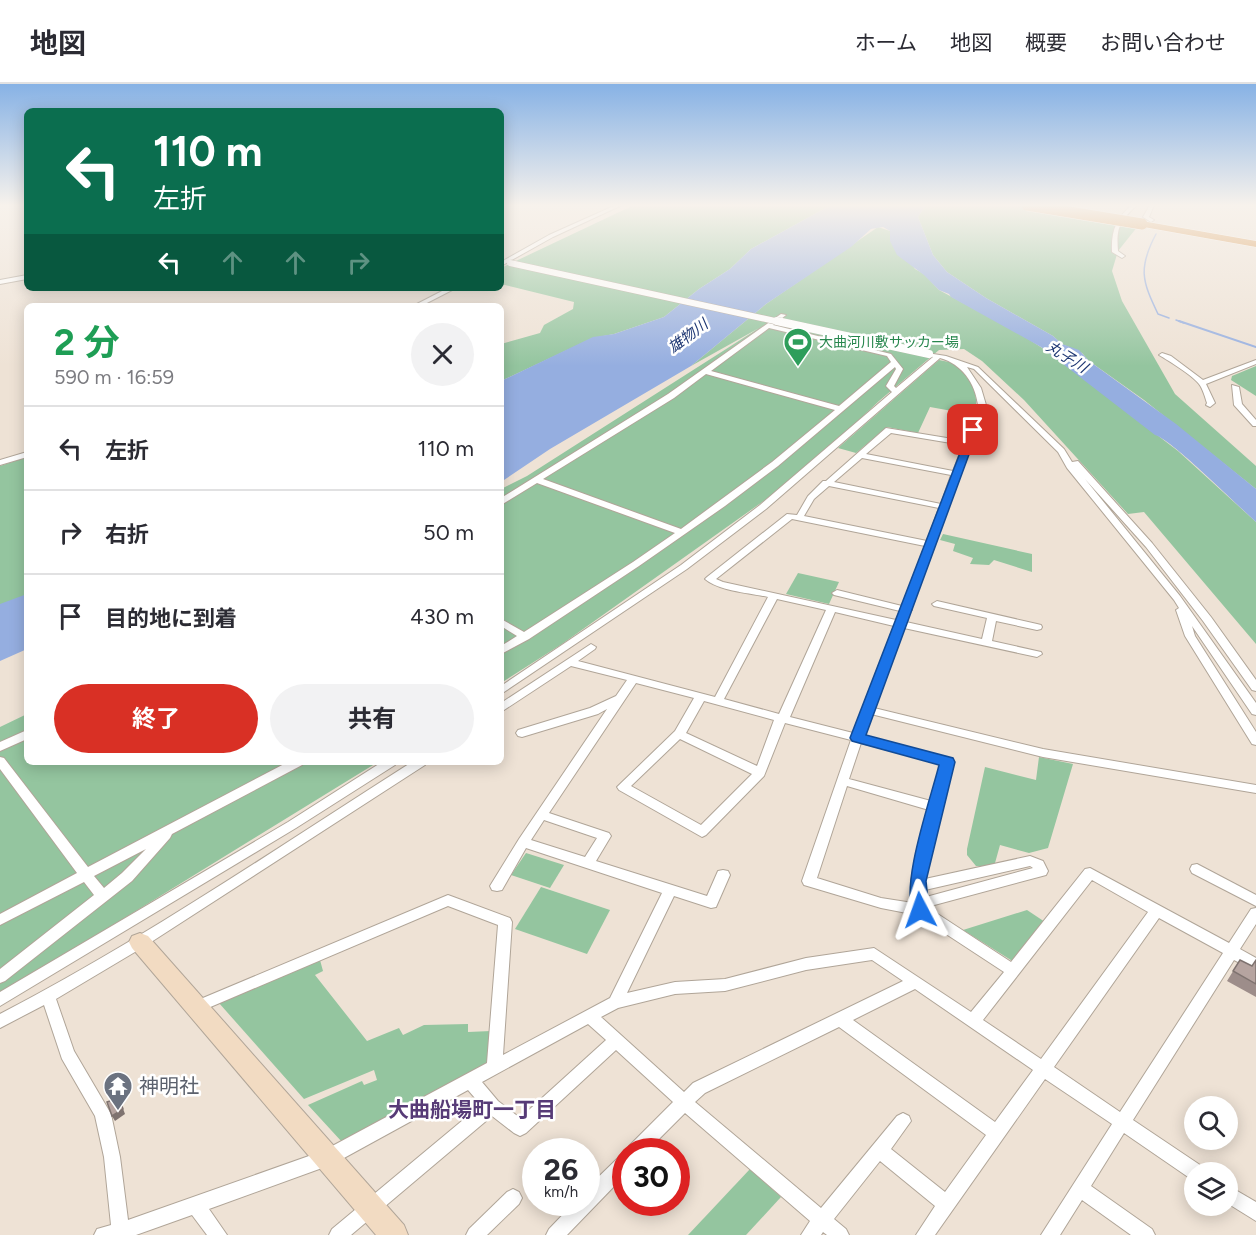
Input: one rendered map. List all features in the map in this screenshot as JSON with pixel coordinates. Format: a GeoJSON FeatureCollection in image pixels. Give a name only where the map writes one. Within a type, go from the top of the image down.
{"type":"FeatureCollection","features":[{"type":"Feature","properties":{"kind":"street"},"geometry":{"type":"LineString","coordinates":[[505,263],[934,355],[976,368],[1029,418],[1065,457],[1177,598],[1256,711]]}},
{"type":"Feature","properties":{"kind":"street"},"geometry":{"type":"LineString","coordinates":[[0,282],[24,278]]}},
{"type":"Feature","properties":{"kind":"street"},"geometry":{"type":"LineString","coordinates":[[422,303],[447,291]]}},
{"type":"Feature","properties":{"kind":"street"},"geometry":{"type":"LineString","coordinates":[[504,500],[632,421],[783,315]]}},
{"type":"Feature","properties":{"kind":"street"},"geometry":{"type":"LineString","coordinates":[[768,326],[882,352],[896,362],[900,369],[890,386],[896,392]]}},
{"type":"Feature","properties":{"kind":"street"},"geometry":{"type":"LineString","coordinates":[[1162,354],[1202,383],[1210,405]]}},
{"type":"Feature","properties":{"kind":"street"},"geometry":{"type":"LineString","coordinates":[[504,690],[707,550],[812,467],[934,355]]}},
{"type":"Feature","properties":{"kind":"street"},"geometry":{"type":"LineString","coordinates":[[504,649],[681,532],[775,464],[896,362]]}},
{"type":"Feature","properties":{"kind":"street"},"geometry":{"type":"LineString","coordinates":[[918,886],[1030,861],[1038,864],[1041,871],[920,907],[881,903],[809,881],[857,738],[907,610],[982,405],[981,396],[956,362]]}},
{"type":"Feature","properties":{"kind":"street"},"geometry":{"type":"LineString","coordinates":[[1202,383],[1256,362]]}},
{"type":"Feature","properties":{"kind":"street"},"geometry":{"type":"LineString","coordinates":[[704,371],[840,409]]}},
{"type":"Feature","properties":{"kind":"street"},"geometry":{"type":"LineString","coordinates":[[1234,387],[1238,405],[1256,424]]}},
{"type":"Feature","properties":{"kind":"street"},"geometry":{"type":"LineString","coordinates":[[799,518],[811,498],[826,483],[889,430],[968,444]]}},
{"type":"Feature","properties":{"kind":"street"},"geometry":{"type":"LineString","coordinates":[[0,463],[24,455]]}},
{"type":"Feature","properties":{"kind":"street"},"geometry":{"type":"LineString","coordinates":[[860,455],[957,474]]}},
{"type":"Feature","properties":{"kind":"street"},"geometry":{"type":"LineString","coordinates":[[1065,457],[1077,464],[1149,545],[1207,619],[1256,688]]}},
{"type":"Feature","properties":{"kind":"street"},"geometry":{"type":"LineString","coordinates":[[537,480],[681,532]]}},
{"type":"Feature","properties":{"kind":"street"},"geometry":{"type":"LineString","coordinates":[[826,483],[945,507]]}},
{"type":"Feature","properties":{"kind":"street"},"geometry":{"type":"LineString","coordinates":[[930,544],[790,516],[710,579],[720,584],[1037,654]]}},
{"type":"Feature","properties":{"kind":"street"},"geometry":{"type":"LineString","coordinates":[[837,593],[907,610]]}},
{"type":"Feature","properties":{"kind":"street"},"geometry":{"type":"LineString","coordinates":[[718,701],[774,596]]}},
{"type":"Feature","properties":{"kind":"street"},"geometry":{"type":"LineString","coordinates":[[1177,598],[1190,636],[1256,741]]}},
{"type":"Feature","properties":{"kind":"street"},"geometry":{"type":"LineString","coordinates":[[937,604],[1037,627]]}},
{"type":"Feature","properties":{"kind":"street"},"geometry":{"type":"LineString","coordinates":[[701,696],[680,734],[623,787],[702,832],[760,773],[782,717],[832,609]]}},
{"type":"Feature","properties":{"kind":"street"},"geometry":{"type":"LineString","coordinates":[[986,643],[992,617]]}},
{"type":"Feature","properties":{"kind":"street"},"geometry":{"type":"LineString","coordinates":[[504,624],[525,637]]}},
{"type":"Feature","properties":{"kind":"street"},"geometry":{"type":"LineString","coordinates":[[504,706],[591,647]]}},
{"type":"Feature","properties":{"kind":"street"},"geometry":{"type":"LineString","coordinates":[[570,662],[947,762],[918,886],[920,907]]}},
{"type":"Feature","properties":{"kind":"street"},"geometry":{"type":"LineString","coordinates":[[496,886],[633,679]]}},
{"type":"Feature","properties":{"kind":"street"},"geometry":{"type":"LineString","coordinates":[[522,733],[594,711],[618,699]]}},
{"type":"Feature","properties":{"kind":"street"},"geometry":{"type":"LineString","coordinates":[[868,710],[1043,753],[1256,789]]}},
{"type":"Feature","properties":{"kind":"street"},"geometry":{"type":"LineString","coordinates":[[680,734],[760,773]]}},
{"type":"Feature","properties":{"kind":"street"},"geometry":{"type":"LineString","coordinates":[[0,747],[24,735]]}},
{"type":"Feature","properties":{"kind":"street"},"geometry":{"type":"LineString","coordinates":[[0,761],[103,897]]}},
{"type":"Feature","properties":{"kind":"street"},"geometry":{"type":"LineString","coordinates":[[0,920],[292,765]]}},
{"type":"Feature","properties":{"kind":"street"},"geometry":{"type":"LineString","coordinates":[[0,1000],[386,765]]}},
{"type":"Feature","properties":{"kind":"street"},"geometry":{"type":"LineString","coordinates":[[0,1021],[48,996],[140,942],[416,765]]}},
{"type":"Feature","properties":{"kind":"street"},"geometry":{"type":"LineString","coordinates":[[843,781],[936,807]]}},
{"type":"Feature","properties":{"kind":"street"},"geometry":{"type":"LineString","coordinates":[[542,814],[605,836],[588,864]]}},
{"type":"Feature","properties":{"kind":"street"},"geometry":{"type":"LineString","coordinates":[[0,977],[127,877],[174,827]]}},
{"type":"Feature","properties":{"kind":"street"},"geometry":{"type":"LineString","coordinates":[[523,842],[711,903],[723,875]]}},
{"type":"Feature","properties":{"kind":"street"},"geometry":{"type":"LineString","coordinates":[[1197,869],[1256,901]]}},
{"type":"Feature","properties":{"kind":"street"},"geometry":{"type":"LineString","coordinates":[[973,1021],[1090,873],[1256,965]]}},
{"type":"Feature","properties":{"kind":"street"},"geometry":{"type":"LineString","coordinates":[[615,1002],[669,890]]}},
{"type":"Feature","properties":{"kind":"street"},"geometry":{"type":"LineString","coordinates":[[196,1007],[448,900],[505,922],[495,1065]]}},
{"type":"Feature","properties":{"kind":"street"},"geometry":{"type":"LineString","coordinates":[[920,907],[1014,971]]}},
{"type":"Feature","properties":{"kind":"street"},"geometry":{"type":"LineString","coordinates":[[926,1235],[996,1132],[1044,1070],[1156,911]]}},
{"type":"Feature","properties":{"kind":"street"},"geometry":{"type":"LineString","coordinates":[[1050,1235],[1256,913]]}},
{"type":"Feature","properties":{"kind":"street"},"geometry":{"type":"LineString","coordinates":[[140,942],[394,1235]]}},
{"type":"Feature","properties":{"kind":"street"},"geometry":{"type":"LineString","coordinates":[[48,996],[67,1054],[103,1114],[112,1157],[114,1234],[327,1158],[615,1002],[675,988],[725,985],[807,964],[874,954],[1184,1164]]}},
{"type":"Feature","properties":{"kind":"street"},"geometry":{"type":"LineString","coordinates":[[649,1138],[699,1088],[916,982]]}},
{"type":"Feature","properties":{"kind":"street"},"geometry":{"type":"LineString","coordinates":[[589,1015],[684,1102],[840,1235]]}},
{"type":"Feature","properties":{"kind":"street"},"geometry":{"type":"LineString","coordinates":[[842,1020],[996,1132]]}},
{"type":"Feature","properties":{"kind":"street"},"geometry":{"type":"LineString","coordinates":[[471,1081],[492,1106],[520,1128],[615,1041]]}},
{"type":"Feature","properties":{"kind":"street"},"geometry":{"type":"LineString","coordinates":[[338,1235],[492,1106]]}},
{"type":"Feature","properties":{"kind":"street"},"geometry":{"type":"LineString","coordinates":[[810,1235],[903,1121]]}},
{"type":"Feature","properties":{"kind":"street"},"geometry":{"type":"LineString","coordinates":[[879,1150],[947,1204]]}},
{"type":"Feature","properties":{"kind":"street"},"geometry":{"type":"LineString","coordinates":[[600,1189],[612,1176]]}},
{"type":"Feature","properties":{"kind":"street"},"geometry":{"type":"LineString","coordinates":[[1080,1188],[1146,1235]]}},
{"type":"Feature","properties":{"kind":"street"},"geometry":{"type":"LineString","coordinates":[[475,1235],[513,1198]]}},
{"type":"Feature","properties":{"kind":"street"},"geometry":{"type":"LineString","coordinates":[[1238,1200],[1256,1212]]}},
{"type":"Feature","properties":{"kind":"street"},"geometry":{"type":"LineString","coordinates":[[196,1205],[218,1235]]}},
{"type":"Feature","properties":{"kind":"street"},"geometry":{"type":"LineString","coordinates":[[555,1235],[573,1216]]}},
{"type":"Feature","properties":{"kind":"green space"},"geometry":{"type":"Polygon","coordinates":[[[521,259],[741,259],[664,317],[614,334],[593,338],[504,380],[504,343],[540,333],[544,325],[573,309],[574,302],[504,285],[504,267],[521,259]]]}},
{"type":"Feature","properties":{"kind":"green space"},"geometry":{"type":"Polygon","coordinates":[[[832,259],[908,259],[915,269],[924,274],[939,290],[1019,333],[1050,353],[1178,451],[1256,522],[1256,644],[1144,512],[1128,514],[1024,400],[982,361],[964,349],[939,350],[879,401],[825,452],[765,500],[562,644],[504,681],[504,488],[527,476],[759,328],[691,366],[766,304],[832,259]]]}},
{"type":"Feature","properties":{"kind":"green space"},"geometry":{"type":"Polygon","coordinates":[[[936,259],[1116,259],[1112,271],[1122,301],[1175,394],[1256,466],[1256,489],[1144,400],[1089,361],[1082,353],[1062,344],[1053,336],[986,298],[947,272],[936,259]]]}},
{"type":"Feature","properties":{"kind":"green space"},"geometry":{"type":"Polygon","coordinates":[[[939,360],[954,363],[973,387],[976,400],[974,415],[930,407],[918,433],[887,427],[856,453],[838,448],[939,360]]]}},
{"type":"Feature","properties":{"kind":"green space"},"geometry":{"type":"Polygon","coordinates":[[[1256,366],[1256,396],[1231,380],[1232,376],[1256,366]]]}},
{"type":"Feature","properties":{"kind":"green space"},"geometry":{"type":"Polygon","coordinates":[[[24,458],[24,596],[0,605],[0,466],[24,458]]]}},
{"type":"Feature","properties":{"kind":"green space"},"geometry":{"type":"Polygon","coordinates":[[[943,534],[1032,554],[1032,572],[994,560],[989,565],[970,564],[973,558],[953,551],[955,544],[940,540],[943,534]]]}},
{"type":"Feature","properties":{"kind":"green space"},"geometry":{"type":"Polygon","coordinates":[[[798,573],[839,582],[829,604],[786,594],[798,573]]]}},
{"type":"Feature","properties":{"kind":"green space"},"geometry":{"type":"Polygon","coordinates":[[[24,715],[24,765],[373,765],[0,993],[0,727],[24,715]]]}},
{"type":"Feature","properties":{"kind":"green space"},"geometry":{"type":"Polygon","coordinates":[[[1039,757],[1073,764],[1048,848],[1029,853],[1000,845],[995,863],[988,866],[976,866],[967,855],[967,849],[985,767],[1036,780],[1039,757]]]}},
{"type":"Feature","properties":{"kind":"green space"},"geometry":{"type":"Polygon","coordinates":[[[526,853],[564,865],[550,888],[511,875],[526,853]]]}},
{"type":"Feature","properties":{"kind":"green space"},"geometry":{"type":"Polygon","coordinates":[[[541,887],[610,910],[587,954],[515,929],[541,887]]]}},
{"type":"Feature","properties":{"kind":"green space"},"geometry":{"type":"Polygon","coordinates":[[[1027,910],[1045,922],[1014,962],[963,930],[1027,910]]]}},
{"type":"Feature","properties":{"kind":"green space"},"geometry":{"type":"Polygon","coordinates":[[[320,960],[323,971],[315,975],[367,1041],[399,1028],[403,1035],[424,1025],[468,1024],[468,1032],[491,1031],[489,1060],[483,1066],[342,1142],[308,1105],[362,1081],[364,1085],[377,1080],[374,1070],[304,1099],[219,1003],[320,960]]]}},
{"type":"Feature","properties":{"kind":"green space"},"geometry":{"type":"Polygon","coordinates":[[[750,1169],[781,1197],[746,1235],[688,1235],[750,1169]]]}},
{"type":"Feature","properties":{"kind":"water","name":"雄物川"},"geometry":{"type":"Polygon","coordinates":[[[741,259],[834,259],[766,304],[691,366],[550,449],[504,480],[504,380],[593,337],[614,334],[664,317],[699,289],[730,269],[741,259]]]}},
{"type":"Feature","properties":{"kind":"water","name":"丸子川"},"geometry":{"type":"Polygon","coordinates":[[[902,259],[936,259],[947,272],[986,298],[1053,336],[1062,344],[1079,350],[1089,361],[1176,424],[1256,489],[1256,522],[1175,448],[1041,347],[939,290],[902,259]]]}},
{"type":"Feature","properties":{"kind":"water"},"geometry":{"type":"Polygon","coordinates":[[[24,595],[24,650],[0,661],[0,604],[24,595]]]}},
{"type":"Feature","properties":{"kind":"building"},"geometry":{"type":"Polygon","coordinates":[[[1240,960],[1252,966],[1256,960],[1256,984],[1233,971],[1240,960]]]}},
{"type":"Feature","properties":{"kind":"building"},"geometry":{"type":"Polygon","coordinates":[[[115,1087],[123,1109],[112,1116],[107,1102],[110,1101],[109,1088],[115,1087]]]}},
{"type":"Feature","properties":{"kind":"waterway"},"geometry":{"type":"LineString","coordinates":[[1146,259],[1144,274],[1148,292],[1158,314],[1169,318]]}},
{"type":"Feature","properties":{"kind":"waterway"},"geometry":{"type":"LineString","coordinates":[[1176,320],[1184,323]]}},
{"type":"Feature","properties":{"kind":"waterway"},"geometry":{"type":"LineString","coordinates":[[1179,321],[1256,347]]}},
{"type":"Feature","properties":{"kind":"place","name":"大曲河川敷サッカー場"},"geometry":{"type":"Point","coordinates":[798,368]}},
{"type":"Feature","properties":{"kind":"place","name":"神明社"},"geometry":{"type":"Point","coordinates":[118,1112]}},
{"type":"Feature","properties":{"kind":"district","name":"大曲船場町一丁目"},"geometry":{"type":"Point","coordinates":[472,1109]}},
{"type":"Feature","properties":{"kind":"route"},"geometry":{"type":"LineString","coordinates":[[920,910],[918,881],[947,762],[857,738],[973,430]]}}]}
